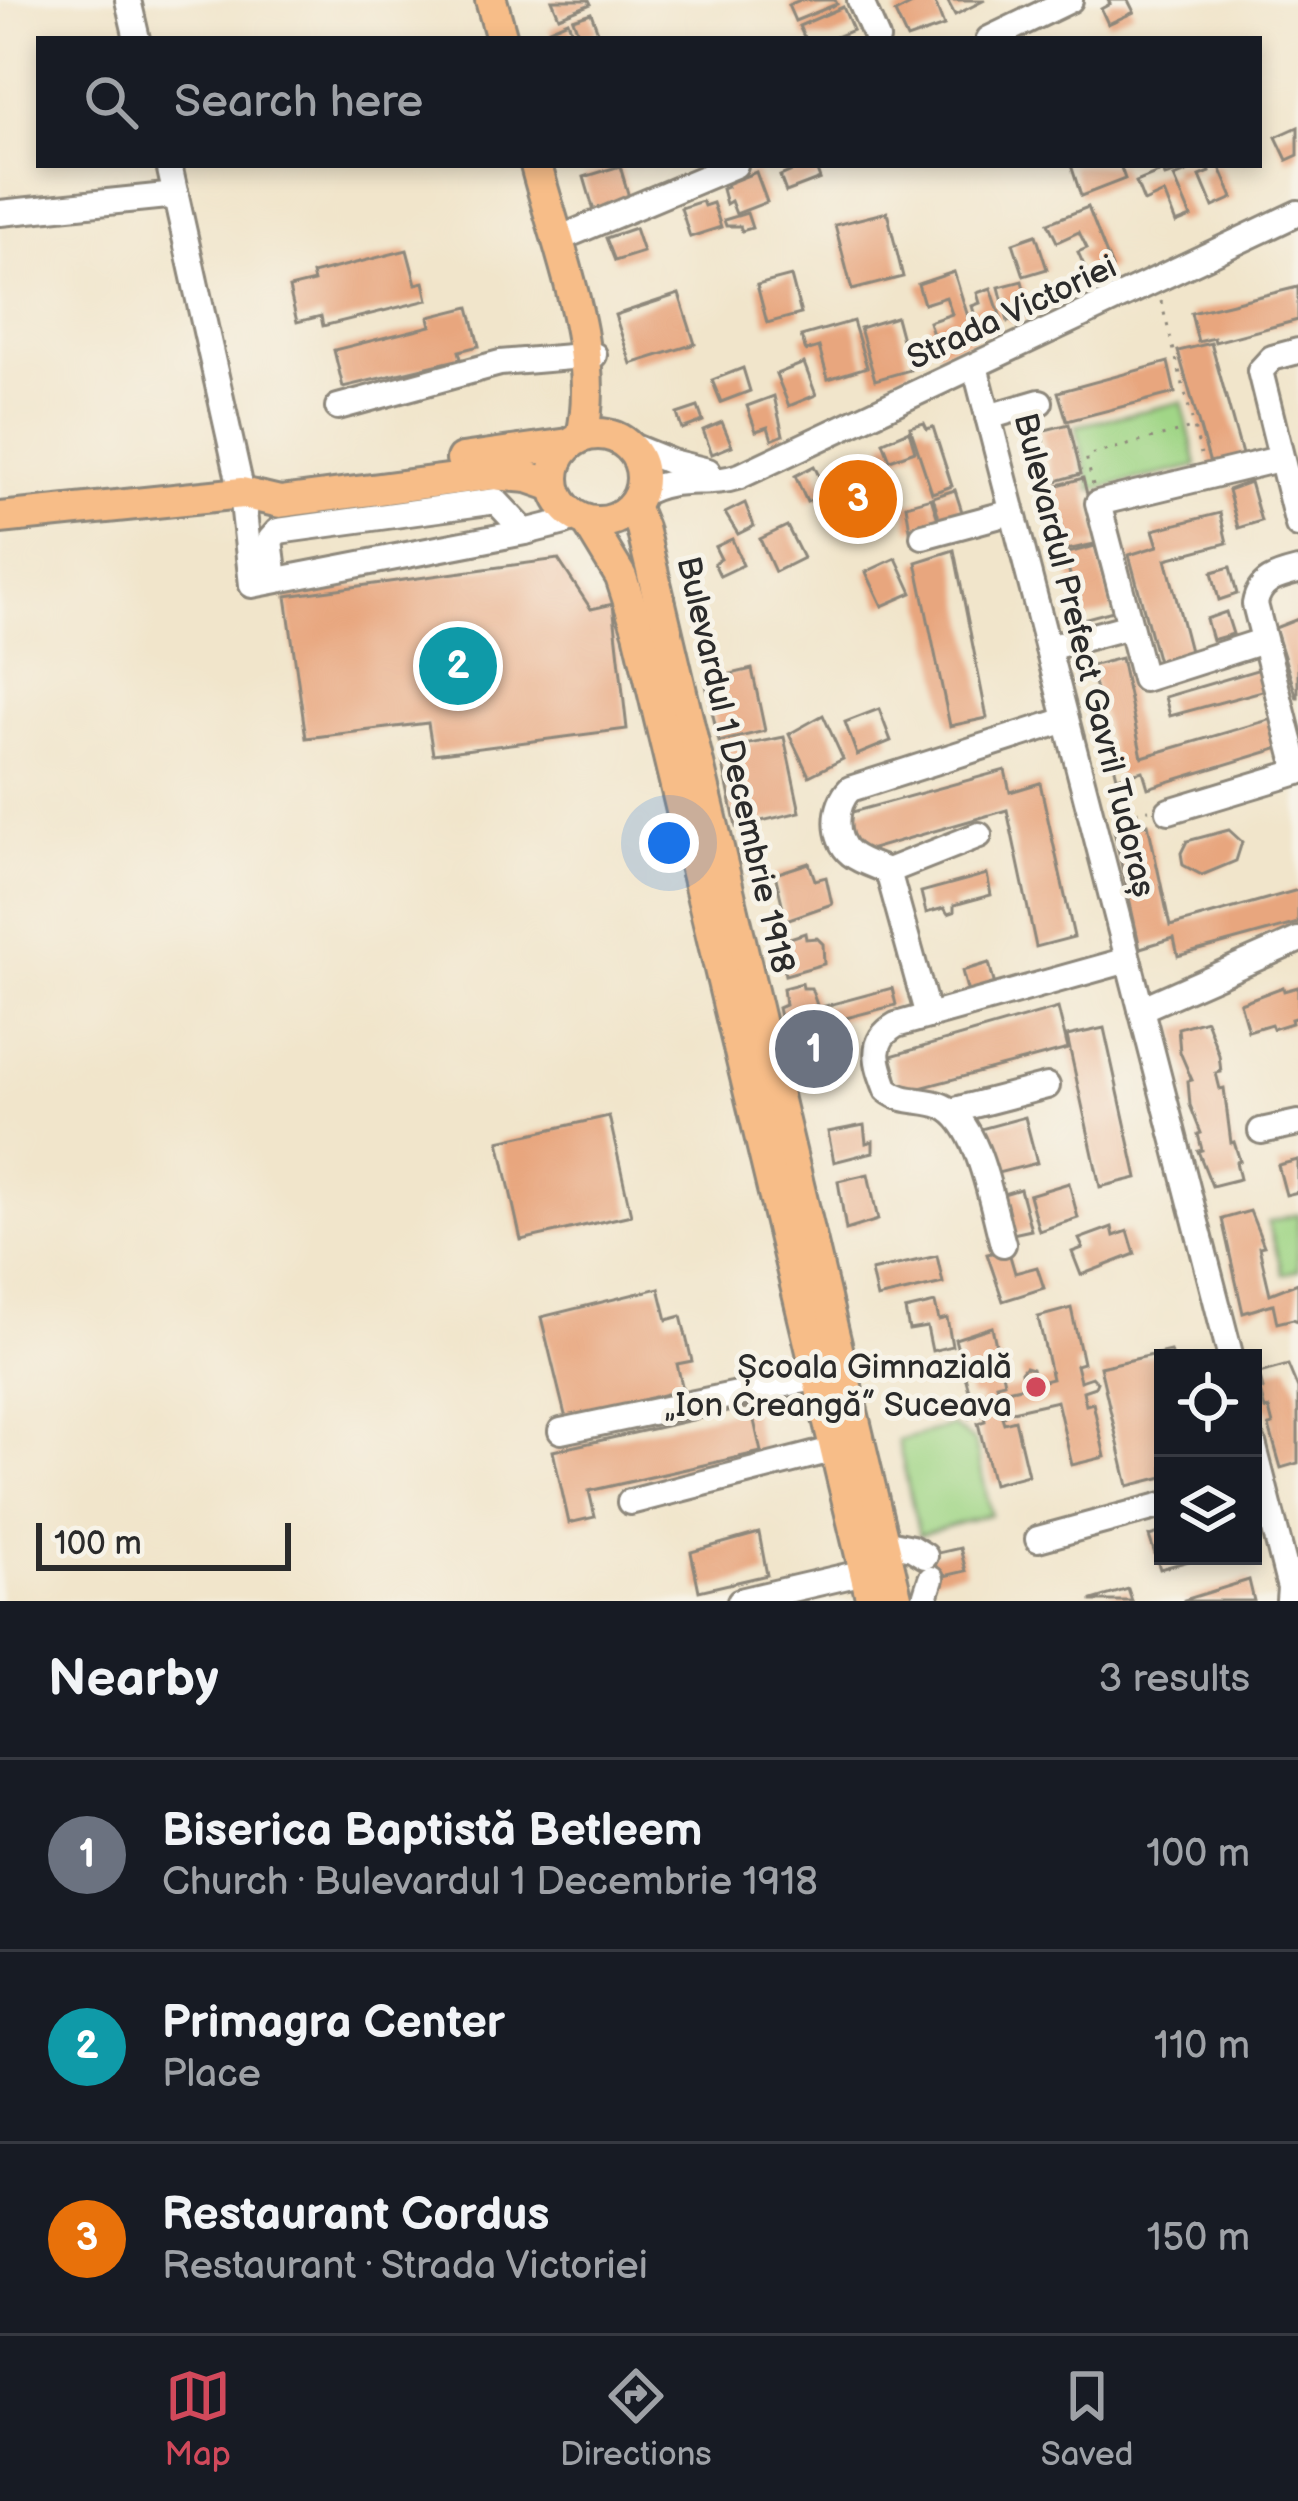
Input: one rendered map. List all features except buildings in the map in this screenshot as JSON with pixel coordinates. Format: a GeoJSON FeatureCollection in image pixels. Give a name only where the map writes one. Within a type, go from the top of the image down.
{"type":"FeatureCollection","features":[{"type":"Feature","properties":{"kind":"main road"},"geometry":{"type":"LineString","coordinates":[[491,0],[501,36]]}},
{"type":"Feature","properties":{"kind":"main road"},"geometry":{"type":"LineString","coordinates":[[250,494],[280,502],[493,475],[528,477],[569,505],[612,520],[636,501],[642,469],[624,442],[587,350],[537,168]]}},
{"type":"Feature","properties":{"kind":"main road"},"geometry":{"type":"LineString","coordinates":[[569,505],[559,456],[576,440],[587,350]]}},
{"type":"Feature","properties":{"kind":"main road"},"geometry":{"type":"LineString","coordinates":[[0,518],[250,494],[276,484],[607,434],[624,442]]}},
{"type":"Feature","properties":{"kind":"main road","name":"Bulevardul 1 Decembrie 1918"},"geometry":{"type":"LineString","coordinates":[[636,501],[897,1601]]}},
{"type":"Feature","properties":{"kind":"main road","name":"Bulevardul 1 Decembrie 1918"},"geometry":{"type":"LineString","coordinates":[[569,505],[621,577],[639,632],[869,1586]]}},
{"type":"Feature","properties":{"kind":"street"},"geometry":{"type":"LineString","coordinates":[[128,0],[136,36]]}},
{"type":"Feature","properties":{"kind":"street"},"geometry":{"type":"LineString","coordinates":[[860,0],[876,36]]}},
{"type":"Feature","properties":{"kind":"street"},"geometry":{"type":"LineString","coordinates":[[995,36],[1070,0]]}},
{"type":"Feature","properties":{"kind":"street"},"geometry":{"type":"LineString","coordinates":[[170,168],[250,494],[252,585],[565,522],[569,505]]}},
{"type":"Feature","properties":{"kind":"street"},"geometry":{"type":"LineString","coordinates":[[556,240],[728,168]]}},
{"type":"Feature","properties":{"kind":"street"},"geometry":{"type":"LineString","coordinates":[[0,213],[176,194]]}},
{"type":"Feature","properties":{"kind":"street","name":"Strada Victoriei"},"geometry":{"type":"LineString","coordinates":[[636,501],[671,480],[732,479],[1298,213]]}},
{"type":"Feature","properties":{"kind":"street"},"geometry":{"type":"LineString","coordinates":[[338,407],[500,363],[587,350]]}},
{"type":"Feature","properties":{"kind":"street"},"geometry":{"type":"LineString","coordinates":[[1298,351],[1272,358],[1260,371],[1298,525]]}},
{"type":"Feature","properties":{"kind":"street","name":"Bulevardul Prefect Gavril Tudoraș"},"geometry":{"type":"LineString","coordinates":[[975,366],[1229,1349]]}},
{"type":"Feature","properties":{"kind":"street"},"geometry":{"type":"LineString","coordinates":[[988,417],[1040,402]]}},
{"type":"Feature","properties":{"kind":"street","name":"Strada Victoriei"},"geometry":{"type":"LineString","coordinates":[[624,442],[694,469],[752,469]]}},
{"type":"Feature","properties":{"kind":"street"},"geometry":{"type":"LineString","coordinates":[[1263,641],[1144,679],[1097,503],[1279,459]]}},
{"type":"Feature","properties":{"kind":"street"},"geometry":{"type":"LineString","coordinates":[[275,579],[271,540],[278,531],[496,501],[525,532]]}},
{"type":"Feature","properties":{"kind":"street"},"geometry":{"type":"LineString","coordinates":[[923,536],[1012,512]]}},
{"type":"Feature","properties":{"kind":"street"},"geometry":{"type":"LineString","coordinates":[[1168,811],[1298,772],[1263,641],[1256,595],[1268,581],[1298,571]]}},
{"type":"Feature","properties":{"kind":"street"},"geometry":{"type":"LineString","coordinates":[[1048,648],[1130,626]]}},
{"type":"Feature","properties":{"kind":"street"},"geometry":{"type":"LineString","coordinates":[[979,836],[888,871],[844,848],[836,818],[842,796],[850,789],[1066,720]]}},
{"type":"Feature","properties":{"kind":"street"},"geometry":{"type":"LineString","coordinates":[[888,871],[928,1016]]}},
{"type":"Feature","properties":{"kind":"street"},"geometry":{"type":"LineString","coordinates":[[1141,1010],[1298,940]]}},
{"type":"Feature","properties":{"kind":"street"},"geometry":{"type":"LineString","coordinates":[[1003,1244],[974,1142],[951,1111],[938,1104],[901,1099],[884,1083],[876,1046],[880,1036],[896,1025],[1128,960]]}},
{"type":"Feature","properties":{"kind":"street"},"geometry":{"type":"LineString","coordinates":[[951,1111],[1047,1086]]}},
{"type":"Feature","properties":{"kind":"street"},"geometry":{"type":"LineString","coordinates":[[1261,1130],[1298,1123]]}},
{"type":"Feature","properties":{"kind":"street"},"geometry":{"type":"LineString","coordinates":[[561,1430],[819,1377]]}},
{"type":"Feature","properties":{"kind":"street"},"geometry":{"type":"LineString","coordinates":[[630,1502],[836,1449]]}},
{"type":"Feature","properties":{"kind":"street"},"geometry":{"type":"LineString","coordinates":[[1262,1485],[1286,1520],[1293,1596]]}},
{"type":"Feature","properties":{"kind":"street"},"geometry":{"type":"LineString","coordinates":[[1037,1539],[1154,1506]]}},
{"type":"Feature","properties":{"kind":"street"},"geometry":{"type":"LineString","coordinates":[[884,1542],[912,1548],[927,1578]]}},
{"type":"Feature","properties":{"kind":"street"},"geometry":{"type":"LineString","coordinates":[[740,1601],[869,1586]]}},
{"type":"Feature","properties":{"kind":"path"},"geometry":{"type":"LineString","coordinates":[[1156,282],[1207,476]]}},
{"type":"Feature","properties":{"kind":"path"},"geometry":{"type":"LineString","coordinates":[[1097,503],[1086,456],[1194,427]]}},
{"type":"Feature","properties":{"kind":"path"},"geometry":{"type":"LineString","coordinates":[[1092,820],[1160,808],[1168,811]]}},
{"type":"Feature","properties":{"kind":"green space"},"geometry":{"type":"Polygon","coordinates":[[[1182,402],[1197,466],[1091,490],[1076,426],[1182,402]]]}},
{"type":"Feature","properties":{"kind":"green space"},"geometry":{"type":"Polygon","coordinates":[[[1298,1214],[1298,1270],[1283,1274],[1268,1222],[1298,1214]]]}},
{"type":"Feature","properties":{"kind":"green space"},"geometry":{"type":"Polygon","coordinates":[[[952,1426],[975,1442],[991,1514],[919,1535],[898,1441],[952,1426]]]}},
{"type":"Feature","properties":{"kind":"place","name":"Restaurant Cordus"},"geometry":{"type":"Point","coordinates":[858,499]}},
{"type":"Feature","properties":{"kind":"place","name":"Primagra Center"},"geometry":{"type":"Point","coordinates":[458,666]}},
{"type":"Feature","properties":{"kind":"place","name":"Biserica Baptistă Betleem"},"geometry":{"type":"Point","coordinates":[814,1049]}},
{"type":"Feature","properties":{"kind":"place","name":"Școala Gimnazială „Ion Creangă” Suceava"},"geometry":{"type":"Point","coordinates":[1036,1387]}}]}
